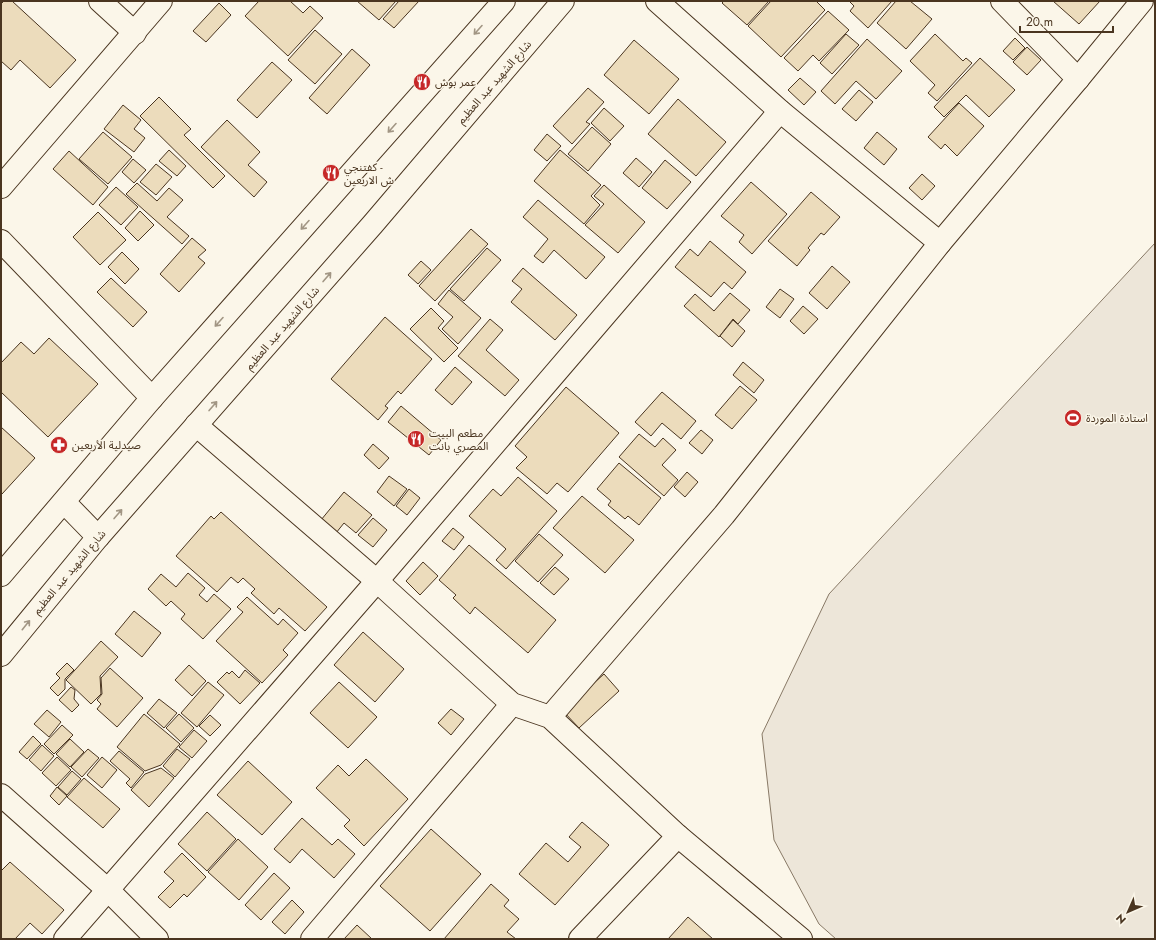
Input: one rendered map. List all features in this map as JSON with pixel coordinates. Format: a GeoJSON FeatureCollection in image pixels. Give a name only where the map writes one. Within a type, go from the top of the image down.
{"type":"FeatureCollection","features":[{"type":"Feature","properties":{"kind":"street"},"geometry":{"type":"LineString","coordinates":[[100,1],[134,33]]}},
{"type":"Feature","properties":{"kind":"street"},"geometry":{"type":"LineString","coordinates":[[1,187],[161,1]]}},
{"type":"Feature","properties":{"kind":"street"},"geometry":{"type":"LineString","coordinates":[[1,574],[152,398],[504,1]]}},
{"type":"Feature","properties":{"kind":"street","name":"شارع الشهيد عبد العظيم"},"geometry":{"type":"LineString","coordinates":[[1,655],[98,537],[373,224],[563,1]]}},
{"type":"Feature","properties":{"kind":"street"},"geometry":{"type":"LineString","coordinates":[[657,1],[780,111],[940,243]]}},
{"type":"Feature","properties":{"kind":"street"},"geometry":{"type":"LineString","coordinates":[[1002,1],[1078,79]]}},
{"type":"Feature","properties":{"kind":"street"},"geometry":{"type":"LineString","coordinates":[[550,717],[724,515],[940,243],[1142,1]]}},
{"type":"Feature","properties":{"kind":"street"},"geometry":{"type":"LineString","coordinates":[[66,939],[377,581],[780,111]]}},
{"type":"Feature","properties":{"kind":"street"},"geometry":{"type":"LineString","coordinates":[[1,241],[152,398]]}},
{"type":"Feature","properties":{"kind":"street"},"geometry":{"type":"LineString","coordinates":[[196,425],[377,581],[512,704],[550,717],[678,836],[801,939]]}},
{"type":"Feature","properties":{"kind":"street"},"geometry":{"type":"LineString","coordinates":[[64,502],[98,537]]}},
{"type":"Feature","properties":{"kind":"street"},"geometry":{"type":"LineString","coordinates":[[312,939],[512,704]]}},
{"type":"Feature","properties":{"kind":"street"},"geometry":{"type":"LineString","coordinates":[[1,795],[108,891],[157,939]]}},
{"type":"Feature","properties":{"kind":"street"},"geometry":{"type":"LineString","coordinates":[[580,939],[678,836]]}},
{"type":"Feature","properties":{"kind":"shaded area","name":"استادة الموردة"},"geometry":{"type":"Polygon","coordinates":[[[1155,243],[1155,939],[836,939],[819,924],[774,840],[762,734],[829,594],[1155,243]]]}},
{"type":"Feature","properties":{"kind":"building"},"geometry":{"type":"Polygon","coordinates":[[[4,1],[12,1],[76,60],[50,88],[20,60],[11,70],[1,61],[1,4],[4,1]]]}},
{"type":"Feature","properties":{"kind":"building"},"geometry":{"type":"Polygon","coordinates":[[[259,1],[290,1],[303,13],[310,6],[323,18],[288,56],[245,16],[259,1]]]}},
{"type":"Feature","properties":{"kind":"building"},"geometry":{"type":"Polygon","coordinates":[[[357,1],[396,1],[379,20],[357,1]]]}},
{"type":"Feature","properties":{"kind":"building"},"geometry":{"type":"Polygon","coordinates":[[[399,1],[419,1],[394,28],[383,19],[399,1]]]}},
{"type":"Feature","properties":{"kind":"building"},"geometry":{"type":"Polygon","coordinates":[[[724,1],[769,1],[747,25],[722,3],[724,1]]]}},
{"type":"Feature","properties":{"kind":"building"},"geometry":{"type":"Polygon","coordinates":[[[771,1],[816,1],[825,10],[781,57],[748,26],[771,1]]]}},
{"type":"Feature","properties":{"kind":"building"},"geometry":{"type":"Polygon","coordinates":[[[849,1],[892,1],[868,28],[850,11],[854,6],[849,1]]]}},
{"type":"Feature","properties":{"kind":"building"},"geometry":{"type":"Polygon","coordinates":[[[896,1],[910,1],[932,19],[906,49],[877,23],[896,1]]]}},
{"type":"Feature","properties":{"kind":"building"},"geometry":{"type":"Polygon","coordinates":[[[1053,1],[1100,1],[1079,24],[1053,1]]]}},
{"type":"Feature","properties":{"kind":"building"},"geometry":{"type":"Polygon","coordinates":[[[219,3],[231,15],[206,42],[193,31],[219,3]]]}},
{"type":"Feature","properties":{"kind":"building"},"geometry":{"type":"Polygon","coordinates":[[[828,11],[849,30],[819,61],[813,55],[798,71],[784,58],[828,11]]]}},
{"type":"Feature","properties":{"kind":"building"},"geometry":{"type":"Polygon","coordinates":[[[315,30],[342,54],[315,84],[288,60],[315,30]]]}},
{"type":"Feature","properties":{"kind":"building"},"geometry":{"type":"Polygon","coordinates":[[[846,34],[859,45],[832,74],[820,63],[846,34]]]}},
{"type":"Feature","properties":{"kind":"building"},"geometry":{"type":"Polygon","coordinates":[[[935,34],[963,61],[966,58],[972,63],[937,101],[928,93],[935,85],[910,61],[935,34]]]}},
{"type":"Feature","properties":{"kind":"building"},"geometry":{"type":"Polygon","coordinates":[[[1015,38],[1025,48],[1013,60],[1003,51],[1015,38]]]}},
{"type":"Feature","properties":{"kind":"building"},"geometry":{"type":"Polygon","coordinates":[[[867,39],[902,71],[876,99],[856,81],[835,104],[821,91],[867,39]]]}},
{"type":"Feature","properties":{"kind":"building"},"geometry":{"type":"Polygon","coordinates":[[[634,40],[679,79],[649,114],[604,75],[634,40]]]}},
{"type":"Feature","properties":{"kind":"building"},"geometry":{"type":"Polygon","coordinates":[[[1027,47],[1041,60],[1027,75],[1013,62],[1027,47]]]}},
{"type":"Feature","properties":{"kind":"building"},"geometry":{"type":"Polygon","coordinates":[[[352,49],[370,65],[327,114],[309,98],[352,49]]]}},
{"type":"Feature","properties":{"kind":"building"},"geometry":{"type":"Polygon","coordinates":[[[980,58],[1015,90],[989,117],[966,95],[944,117],[934,107],[980,58]]]}},
{"type":"Feature","properties":{"kind":"building"},"geometry":{"type":"Polygon","coordinates":[[[272,62],[292,80],[257,118],[237,100],[272,62]]]}},
{"type":"Feature","properties":{"kind":"building"},"geometry":{"type":"Polygon","coordinates":[[[800,78],[816,92],[804,105],[788,90],[800,78]]]}},
{"type":"Feature","properties":{"kind":"building"},"geometry":{"type":"Polygon","coordinates":[[[588,88],[604,102],[586,122],[590,124],[572,144],[553,126],[588,88]]]}},
{"type":"Feature","properties":{"kind":"building"},"geometry":{"type":"Polygon","coordinates":[[[859,90],[873,102],[856,121],[842,109],[859,90]]]}},
{"type":"Feature","properties":{"kind":"building"},"geometry":{"type":"Polygon","coordinates":[[[159,97],[191,129],[184,135],[225,176],[213,188],[140,116],[159,97]]]}},
{"type":"Feature","properties":{"kind":"building"},"geometry":{"type":"Polygon","coordinates":[[[678,99],[726,142],[696,176],[648,134],[678,99]]]}},
{"type":"Feature","properties":{"kind":"building"},"geometry":{"type":"Polygon","coordinates":[[[959,103],[984,126],[957,156],[945,144],[941,149],[928,137],[959,103]]]}},
{"type":"Feature","properties":{"kind":"building"},"geometry":{"type":"Polygon","coordinates":[[[123,105],[141,120],[134,129],[145,138],[134,152],[104,129],[123,105]]]}},
{"type":"Feature","properties":{"kind":"building"},"geometry":{"type":"Polygon","coordinates":[[[604,108],[624,126],[610,141],[591,123],[604,108]]]}},
{"type":"Feature","properties":{"kind":"building"},"geometry":{"type":"Polygon","coordinates":[[[227,120],[260,152],[248,165],[267,182],[254,197],[201,147],[227,120]]]}},
{"type":"Feature","properties":{"kind":"building"},"geometry":{"type":"Polygon","coordinates":[[[592,127],[611,144],[588,171],[568,154],[592,127]]]}},
{"type":"Feature","properties":{"kind":"building"},"geometry":{"type":"Polygon","coordinates":[[[103,132],[132,157],[108,184],[79,159],[103,132]]]}},
{"type":"Feature","properties":{"kind":"building"},"geometry":{"type":"Polygon","coordinates":[[[877,132],[897,149],[884,165],[864,148],[877,132]]]}},
{"type":"Feature","properties":{"kind":"building"},"geometry":{"type":"Polygon","coordinates":[[[547,134],[561,146],[547,161],[534,150],[547,134]]]}},
{"type":"Feature","properties":{"kind":"building"},"geometry":{"type":"Polygon","coordinates":[[[169,150],[186,166],[177,176],[159,161],[169,150]]]}},
{"type":"Feature","properties":{"kind":"building"},"geometry":{"type":"Polygon","coordinates":[[[560,150],[601,185],[591,196],[600,205],[584,224],[534,181],[560,150]]]}},
{"type":"Feature","properties":{"kind":"building"},"geometry":{"type":"Polygon","coordinates":[[[69,151],[108,187],[93,205],[53,169],[69,151]]]}},
{"type":"Feature","properties":{"kind":"building"},"geometry":{"type":"Polygon","coordinates":[[[636,158],[652,172],[639,187],[623,173],[636,158]]]}},
{"type":"Feature","properties":{"kind":"building"},"geometry":{"type":"Polygon","coordinates":[[[133,159],[146,170],[134,183],[122,172],[133,159]]]}},
{"type":"Feature","properties":{"kind":"building"},"geometry":{"type":"Polygon","coordinates":[[[665,160],[691,182],[667,209],[642,188],[665,160]]]}},
{"type":"Feature","properties":{"kind":"building"},"geometry":{"type":"Polygon","coordinates":[[[156,164],[172,177],[156,195],[140,182],[156,164]]]}},
{"type":"Feature","properties":{"kind":"building"},"geometry":{"type":"Polygon","coordinates":[[[922,174],[935,186],[922,200],[909,188],[922,174]]]}},
{"type":"Feature","properties":{"kind":"building"},"geometry":{"type":"Polygon","coordinates":[[[751,182],[787,214],[752,254],[739,242],[744,235],[721,216],[751,182]]]}},
{"type":"Feature","properties":{"kind":"building"},"geometry":{"type":"Polygon","coordinates":[[[137,183],[157,201],[169,188],[183,200],[167,217],[189,236],[182,244],[126,194],[137,183]]]}},
{"type":"Feature","properties":{"kind":"building"},"geometry":{"type":"Polygon","coordinates":[[[604,185],[645,222],[618,253],[585,225],[604,204],[594,196],[604,185]]]}},
{"type":"Feature","properties":{"kind":"building"},"geometry":{"type":"Polygon","coordinates":[[[116,187],[138,207],[121,225],[99,205],[116,187]]]}},
{"type":"Feature","properties":{"kind":"building"},"geometry":{"type":"Polygon","coordinates":[[[811,192],[840,217],[824,235],[821,233],[808,248],[810,250],[797,266],[768,241],[811,192]]]}},
{"type":"Feature","properties":{"kind":"building"},"geometry":{"type":"Polygon","coordinates":[[[538,200],[605,257],[586,279],[554,250],[543,263],[534,256],[548,239],[523,217],[538,200]]]}},
{"type":"Feature","properties":{"kind":"building"},"geometry":{"type":"Polygon","coordinates":[[[140,211],[154,225],[138,241],[125,228],[140,211]]]}},
{"type":"Feature","properties":{"kind":"building"},"geometry":{"type":"Polygon","coordinates":[[[98,212],[126,240],[100,265],[73,237],[98,212]]]}},
{"type":"Feature","properties":{"kind":"building"},"geometry":{"type":"Polygon","coordinates":[[[471,229],[488,244],[435,301],[419,286],[471,229]]]}},
{"type":"Feature","properties":{"kind":"building"},"geometry":{"type":"Polygon","coordinates":[[[192,238],[206,250],[198,257],[205,263],[179,292],[160,274],[192,238]]]}},
{"type":"Feature","properties":{"kind":"building"},"geometry":{"type":"Polygon","coordinates":[[[710,241],[746,272],[732,289],[724,282],[711,297],[675,267],[690,249],[698,256],[710,241]]]}},
{"type":"Feature","properties":{"kind":"building"},"geometry":{"type":"Polygon","coordinates":[[[487,248],[501,260],[464,301],[450,289],[487,248]]]}},
{"type":"Feature","properties":{"kind":"building"},"geometry":{"type":"Polygon","coordinates":[[[122,252],[139,269],[125,284],[108,267],[122,252]]]}},
{"type":"Feature","properties":{"kind":"building"},"geometry":{"type":"Polygon","coordinates":[[[421,261],[431,270],[418,284],[408,275],[421,261]]]}},
{"type":"Feature","properties":{"kind":"building"},"geometry":{"type":"Polygon","coordinates":[[[832,266],[850,282],[827,309],[809,293],[832,266]]]}},
{"type":"Feature","properties":{"kind":"building"},"geometry":{"type":"Polygon","coordinates":[[[523,268],[577,315],[555,340],[511,302],[522,289],[512,281],[523,268]]]}},
{"type":"Feature","properties":{"kind":"building"},"geometry":{"type":"Polygon","coordinates":[[[111,278],[147,312],[133,327],[97,292],[111,278]]]}},
{"type":"Feature","properties":{"kind":"building"},"geometry":{"type":"Polygon","coordinates":[[[780,289],[794,299],[780,318],[766,307],[780,289]]]}},
{"type":"Feature","properties":{"kind":"building"},"geometry":{"type":"Polygon","coordinates":[[[449,290],[481,318],[458,344],[442,329],[453,317],[438,304],[449,290]]]}},
{"type":"Feature","properties":{"kind":"building"},"geometry":{"type":"Polygon","coordinates":[[[730,293],[750,310],[738,324],[733,319],[719,337],[684,306],[695,294],[714,311],[730,293]]]}},
{"type":"Feature","properties":{"kind":"building"},"geometry":{"type":"Polygon","coordinates":[[[803,306],[818,319],[804,334],[790,321],[803,306]]]}},
{"type":"Feature","properties":{"kind":"building"},"geometry":{"type":"Polygon","coordinates":[[[431,308],[444,321],[438,328],[458,348],[444,362],[410,329],[431,308]]]}},
{"type":"Feature","properties":{"kind":"building"},"geometry":{"type":"Polygon","coordinates":[[[385,317],[432,359],[401,394],[398,391],[385,406],[388,408],[378,420],[331,379],[385,317]]]}},
{"type":"Feature","properties":{"kind":"building"},"geometry":{"type":"Polygon","coordinates":[[[490,319],[503,330],[486,350],[519,380],[505,396],[458,356],[490,319]]]}},
{"type":"Feature","properties":{"kind":"building"},"geometry":{"type":"Polygon","coordinates":[[[733,320],[745,331],[732,347],[720,336],[733,320]]]}},
{"type":"Feature","properties":{"kind":"building"},"geometry":{"type":"Polygon","coordinates":[[[49,338],[98,384],[48,437],[1,392],[1,363],[21,342],[34,354],[49,338]]]}},
{"type":"Feature","properties":{"kind":"building"},"geometry":{"type":"Polygon","coordinates":[[[743,362],[764,380],[754,393],[733,375],[743,362]]]}},
{"type":"Feature","properties":{"kind":"building"},"geometry":{"type":"Polygon","coordinates":[[[455,367],[472,382],[452,405],[435,390],[455,367]]]}},
{"type":"Feature","properties":{"kind":"building"},"geometry":{"type":"Polygon","coordinates":[[[740,386],[757,400],[732,429],[715,415],[740,386]]]}},
{"type":"Feature","properties":{"kind":"building"},"geometry":{"type":"Polygon","coordinates":[[[566,387],[619,433],[568,492],[557,483],[547,494],[516,468],[527,457],[515,446],[566,387]]]}},
{"type":"Feature","properties":{"kind":"building"},"geometry":{"type":"Polygon","coordinates":[[[662,392],[696,421],[681,439],[662,423],[651,436],[635,422],[662,392]]]}},
{"type":"Feature","properties":{"kind":"building"},"geometry":{"type":"Polygon","coordinates":[[[401,406],[441,440],[429,455],[388,422],[401,406]]]}},
{"type":"Feature","properties":{"kind":"building"},"geometry":{"type":"Polygon","coordinates":[[[1,427],[35,458],[2,494],[1,494],[1,427]]]}},
{"type":"Feature","properties":{"kind":"building"},"geometry":{"type":"Polygon","coordinates":[[[701,430],[713,440],[702,454],[689,443],[701,430]]]}},
{"type":"Feature","properties":{"kind":"building"},"geometry":{"type":"Polygon","coordinates":[[[639,434],[655,447],[663,438],[676,450],[662,465],[678,480],[664,496],[619,457],[639,434]]]}},
{"type":"Feature","properties":{"kind":"building"},"geometry":{"type":"Polygon","coordinates":[[[373,444],[389,458],[379,469],[364,455],[373,444]]]}},
{"type":"Feature","properties":{"kind":"building"},"geometry":{"type":"Polygon","coordinates":[[[619,463],[661,498],[639,525],[628,516],[625,519],[608,505],[611,501],[597,489],[619,463]]]}},
{"type":"Feature","properties":{"kind":"building"},"geometry":{"type":"Polygon","coordinates":[[[687,472],[698,482],[685,497],[674,487],[687,472]]]}},
{"type":"Feature","properties":{"kind":"building"},"geometry":{"type":"Polygon","coordinates":[[[389,476],[407,489],[394,506],[377,492],[389,476]]]}},
{"type":"Feature","properties":{"kind":"building"},"geometry":{"type":"Polygon","coordinates":[[[518,477],[557,511],[506,569],[496,560],[506,549],[469,516],[493,489],[501,496],[518,477]]]}},
{"type":"Feature","properties":{"kind":"building"},"geometry":{"type":"Polygon","coordinates":[[[409,489],[420,498],[407,515],[396,506],[409,489]]]}},
{"type":"Feature","properties":{"kind":"building"},"geometry":{"type":"Polygon","coordinates":[[[344,492],[372,515],[356,533],[344,523],[336,533],[321,520],[344,492]]]}},
{"type":"Feature","properties":{"kind":"building"},"geometry":{"type":"Polygon","coordinates":[[[582,496],[634,540],[605,573],[553,528],[582,496]]]}},
{"type":"Feature","properties":{"kind":"building"},"geometry":{"type":"Polygon","coordinates":[[[221,512],[327,607],[305,631],[279,608],[274,614],[251,593],[255,589],[243,578],[238,583],[231,577],[217,592],[176,556],[211,516],[214,519],[221,512]]]}},
{"type":"Feature","properties":{"kind":"building"},"geometry":{"type":"Polygon","coordinates":[[[373,518],[387,530],[373,547],[358,535],[373,518]]]}},
{"type":"Feature","properties":{"kind":"building"},"geometry":{"type":"Polygon","coordinates":[[[453,528],[464,537],[454,550],[442,541],[453,528]]]}},
{"type":"Feature","properties":{"kind":"building"},"geometry":{"type":"Polygon","coordinates":[[[539,534],[563,555],[538,582],[515,561],[539,534]]]}},
{"type":"Feature","properties":{"kind":"building"},"geometry":{"type":"Polygon","coordinates":[[[469,545],[556,620],[528,653],[475,607],[470,614],[453,598],[456,595],[439,580],[469,545]]]}},
{"type":"Feature","properties":{"kind":"building"},"geometry":{"type":"Polygon","coordinates":[[[423,562],[438,576],[420,595],[406,581],[423,562]]]}},
{"type":"Feature","properties":{"kind":"building"},"geometry":{"type":"Polygon","coordinates":[[[555,567],[569,579],[554,595],[540,583],[555,567]]]}},
{"type":"Feature","properties":{"kind":"building"},"geometry":{"type":"Polygon","coordinates":[[[188,573],[205,588],[199,595],[207,602],[214,594],[231,609],[203,639],[181,619],[185,614],[171,601],[166,606],[148,589],[161,574],[176,587],[188,573]]]}},
{"type":"Feature","properties":{"kind":"building"},"geometry":{"type":"Polygon","coordinates":[[[247,597],[278,625],[283,619],[298,633],[283,650],[288,655],[262,683],[216,641],[243,612],[237,607],[247,597]]]}},
{"type":"Feature","properties":{"kind":"building"},"geometry":{"type":"Polygon","coordinates":[[[134,611],[161,633],[142,657],[115,634],[134,611]]]}},
{"type":"Feature","properties":{"kind":"building"},"geometry":{"type":"Polygon","coordinates":[[[363,632],[404,669],[375,702],[334,665],[363,632]]]}},
{"type":"Feature","properties":{"kind":"building"},"geometry":{"type":"Polygon","coordinates":[[[101,641],[118,657],[100,676],[101,694],[91,704],[66,680],[101,641]]]}},
{"type":"Feature","properties":{"kind":"building"},"geometry":{"type":"Polygon","coordinates":[[[67,663],[74,670],[65,679],[65,689],[58,696],[50,688],[60,678],[56,674],[67,663]]]}},
{"type":"Feature","properties":{"kind":"building"},"geometry":{"type":"Polygon","coordinates":[[[189,665],[206,681],[192,696],[175,680],[189,665]]]}},
{"type":"Feature","properties":{"kind":"building"},"geometry":{"type":"Polygon","coordinates":[[[110,668],[143,698],[117,727],[97,709],[101,704],[97,700],[102,694],[101,678],[110,668]]]}},
{"type":"Feature","properties":{"kind":"building"},"geometry":{"type":"Polygon","coordinates":[[[245,670],[260,683],[240,704],[217,682],[227,672],[229,674],[232,671],[239,678],[245,670]]]}},
{"type":"Feature","properties":{"kind":"building"},"geometry":{"type":"Polygon","coordinates":[[[604,674],[619,691],[579,728],[563,711],[604,674]]]}},
{"type":"Feature","properties":{"kind":"building"},"geometry":{"type":"Polygon","coordinates":[[[208,682],[224,695],[197,727],[181,713],[208,682]]]}},
{"type":"Feature","properties":{"kind":"building"},"geometry":{"type":"Polygon","coordinates":[[[339,682],[377,717],[348,748],[310,713],[339,682]]]}},
{"type":"Feature","properties":{"kind":"building"},"geometry":{"type":"Polygon","coordinates":[[[71,687],[75,690],[74,699],[79,705],[72,712],[59,700],[71,687]]]}},
{"type":"Feature","properties":{"kind":"building"},"geometry":{"type":"Polygon","coordinates":[[[159,699],[177,713],[164,728],[147,713],[159,699]]]}},
{"type":"Feature","properties":{"kind":"building"},"geometry":{"type":"Polygon","coordinates":[[[451,709],[464,719],[451,735],[438,723],[451,709]]]}},
{"type":"Feature","properties":{"kind":"building"},"geometry":{"type":"Polygon","coordinates":[[[47,710],[61,722],[49,737],[34,724],[47,710]]]}},
{"type":"Feature","properties":{"kind":"building"},"geometry":{"type":"Polygon","coordinates":[[[144,714],[180,744],[161,765],[145,771],[117,747],[144,714]]]}},
{"type":"Feature","properties":{"kind":"building"},"geometry":{"type":"Polygon","coordinates":[[[179,714],[194,728],[181,742],[166,728],[179,714]]]}},
{"type":"Feature","properties":{"kind":"building"},"geometry":{"type":"Polygon","coordinates":[[[210,715],[221,725],[210,736],[199,726],[210,715]]]}},
{"type":"Feature","properties":{"kind":"building"},"geometry":{"type":"Polygon","coordinates":[[[62,725],[73,735],[54,754],[44,744],[62,725]]]}},
{"type":"Feature","properties":{"kind":"building"},"geometry":{"type":"Polygon","coordinates":[[[194,730],[207,741],[192,758],[179,747],[194,730]]]}},
{"type":"Feature","properties":{"kind":"building"},"geometry":{"type":"Polygon","coordinates":[[[33,736],[41,744],[27,759],[19,752],[33,736]]]}},
{"type":"Feature","properties":{"kind":"building"},"geometry":{"type":"Polygon","coordinates":[[[70,739],[84,752],[70,767],[56,754],[70,739]]]}},
{"type":"Feature","properties":{"kind":"building"},"geometry":{"type":"Polygon","coordinates":[[[42,745],[54,756],[41,771],[29,760],[42,745]]]}},
{"type":"Feature","properties":{"kind":"building"},"geometry":{"type":"Polygon","coordinates":[[[88,749],[99,758],[82,777],[71,767],[88,749]]]}},
{"type":"Feature","properties":{"kind":"building"},"geometry":{"type":"Polygon","coordinates":[[[177,749],[190,759],[175,777],[163,766],[177,749]]]}},
{"type":"Feature","properties":{"kind":"building"},"geometry":{"type":"Polygon","coordinates":[[[119,751],[144,772],[131,788],[126,783],[130,779],[110,761],[119,751]]]}},
{"type":"Feature","properties":{"kind":"building"},"geometry":{"type":"Polygon","coordinates":[[[57,757],[71,770],[56,786],[42,773],[57,757]]]}},
{"type":"Feature","properties":{"kind":"building"},"geometry":{"type":"Polygon","coordinates":[[[102,757],[117,770],[102,788],[87,775],[102,757]]]}},
{"type":"Feature","properties":{"kind":"building"},"geometry":{"type":"Polygon","coordinates":[[[366,759],[408,799],[364,846],[344,826],[350,820],[316,788],[338,765],[349,776],[366,759]]]}},
{"type":"Feature","properties":{"kind":"building"},"geometry":{"type":"Polygon","coordinates":[[[248,761],[292,802],[262,835],[217,795],[248,761]]]}},
{"type":"Feature","properties":{"kind":"building"},"geometry":{"type":"Polygon","coordinates":[[[161,768],[174,778],[149,807],[131,790],[145,774],[161,768]]]}},
{"type":"Feature","properties":{"kind":"building"},"geometry":{"type":"Polygon","coordinates":[[[72,771],[81,779],[67,795],[58,787],[72,771]]]}},
{"type":"Feature","properties":{"kind":"building"},"geometry":{"type":"Polygon","coordinates":[[[84,778],[120,809],[103,828],[67,797],[84,778]]]}},
{"type":"Feature","properties":{"kind":"building"},"geometry":{"type":"Polygon","coordinates":[[[57,787],[67,796],[59,805],[50,796],[57,787]]]}},
{"type":"Feature","properties":{"kind":"building"},"geometry":{"type":"Polygon","coordinates":[[[207,812],[236,839],[207,871],[178,844],[207,812]]]}},
{"type":"Feature","properties":{"kind":"building"},"geometry":{"type":"Polygon","coordinates":[[[302,818],[332,845],[338,839],[355,854],[334,878],[302,849],[290,863],[274,849],[302,818]]]}},
{"type":"Feature","properties":{"kind":"building"},"geometry":{"type":"Polygon","coordinates":[[[582,822],[609,845],[555,905],[519,874],[546,843],[568,862],[581,847],[569,837],[582,822]]]}},
{"type":"Feature","properties":{"kind":"building"},"geometry":{"type":"Polygon","coordinates":[[[431,829],[481,874],[430,931],[380,886],[431,829]]]}},
{"type":"Feature","properties":{"kind":"building"},"geometry":{"type":"Polygon","coordinates":[[[238,839],[268,867],[239,900],[208,872],[238,839]]]}},
{"type":"Feature","properties":{"kind":"building"},"geometry":{"type":"Polygon","coordinates":[[[182,853],[206,877],[187,897],[184,894],[170,908],[158,897],[174,881],[164,872],[182,853]]]}},
{"type":"Feature","properties":{"kind":"building"},"geometry":{"type":"Polygon","coordinates":[[[10,862],[64,910],[42,934],[30,923],[15,939],[1,939],[1,871],[10,862]]]}},
{"type":"Feature","properties":{"kind":"building"},"geometry":{"type":"Polygon","coordinates":[[[274,873],[290,888],[261,920],[245,905],[274,873]]]}},
{"type":"Feature","properties":{"kind":"building"},"geometry":{"type":"Polygon","coordinates":[[[491,884],[509,900],[504,906],[519,919],[507,932],[516,939],[444,939],[491,884]]]}},
{"type":"Feature","properties":{"kind":"building"},"geometry":{"type":"Polygon","coordinates":[[[292,900],[304,912],[285,934],[272,922],[292,900]]]}},
{"type":"Feature","properties":{"kind":"building"},"geometry":{"type":"Polygon","coordinates":[[[688,917],[713,939],[668,939],[688,917]]]}},
{"type":"Feature","properties":{"kind":"building"},"geometry":{"type":"Polygon","coordinates":[[[357,925],[372,939],[344,939],[357,925]]]}},
{"type":"Feature","properties":{"kind":"place","name":"عمر بوش"},"geometry":{"type":"Point","coordinates":[422,82]}},
{"type":"Feature","properties":{"kind":"place","name":"كفتنجي - ش الاربعين"},"geometry":{"type":"Point","coordinates":[331,173]}},
{"type":"Feature","properties":{"kind":"place","name":"استادة الموردة"},"geometry":{"type":"Point","coordinates":[1073,418]}},
{"type":"Feature","properties":{"kind":"place","name":"مطعم البيت المصري بانت"},"geometry":{"type":"Point","coordinates":[416,439]}},
{"type":"Feature","properties":{"kind":"place","name":"صيدلية الأربعين"},"geometry":{"type":"Point","coordinates":[59,445]}}]}
